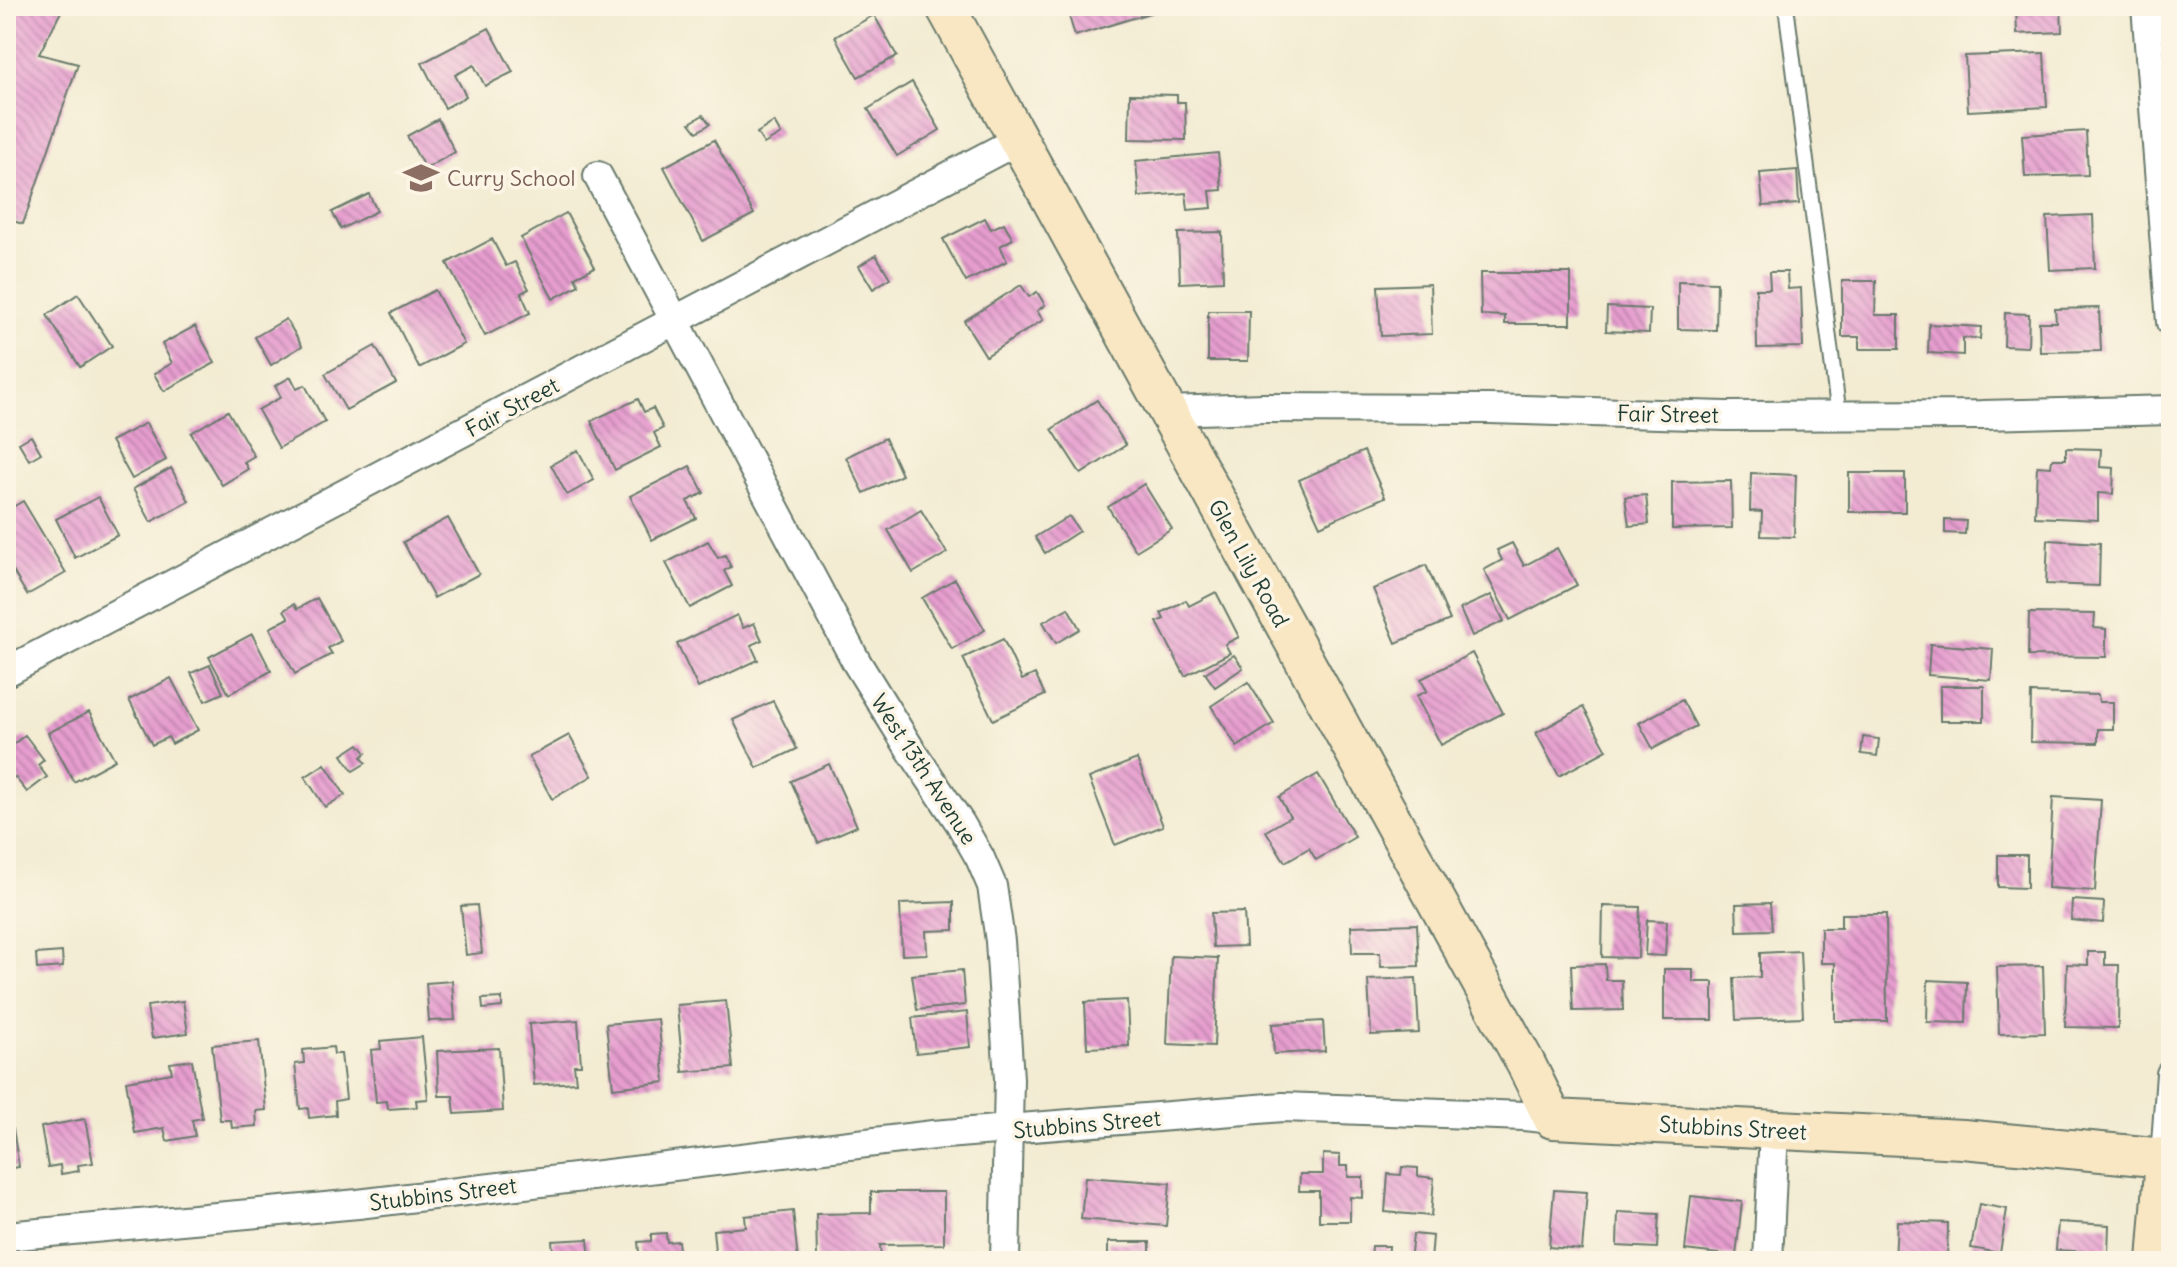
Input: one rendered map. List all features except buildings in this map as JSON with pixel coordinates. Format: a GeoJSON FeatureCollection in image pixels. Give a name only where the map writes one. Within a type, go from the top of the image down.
{"type":"FeatureCollection","features":[{"type":"Feature","properties":{"kind":"street","name":"Glen Lily Road"},"geometry":{"type":"LineString","coordinates":[[945,6],[1526,1064],[1553,1119]]}},
{"type":"Feature","properties":{"kind":"street"},"geometry":{"type":"LineString","coordinates":[[2146,6],[2171,322]]}},
{"type":"Feature","properties":{"kind":"street","name":"Fair Street"},"geometry":{"type":"LineString","coordinates":[[6,672],[1018,140]]}},
{"type":"Feature","properties":{"kind":"street","name":"West 13th Avenue"},"geometry":{"type":"LineString","coordinates":[[598,176],[857,663],[960,823],[992,886],[1000,941],[1009,1079],[1005,1261]]}},
{"type":"Feature","properties":{"kind":"street","name":"Fair Street"},"geometry":{"type":"LineString","coordinates":[[1165,411],[1489,409],[1839,416],[2171,410]]}},
{"type":"Feature","properties":{"kind":"street"},"geometry":{"type":"LineString","coordinates":[[2157,1261],[2168,1158],[2171,1074]]}},
{"type":"Feature","properties":{"kind":"street","name":"Stubbins Street"},"geometry":{"type":"LineString","coordinates":[[6,1236],[358,1204],[908,1138],[1283,1107],[1963,1139],[2168,1158]]}},
{"type":"Feature","properties":{"kind":"street"},"geometry":{"type":"LineString","coordinates":[[1768,1261],[1774,1130]]}},
{"type":"Feature","properties":{"kind":"lane"},"geometry":{"type":"LineString","coordinates":[[1786,6],[1839,416]]}},
{"type":"Feature","properties":{"kind":"place","name":"Curry School"},"geometry":{"type":"Point","coordinates":[421,178]}}]}
